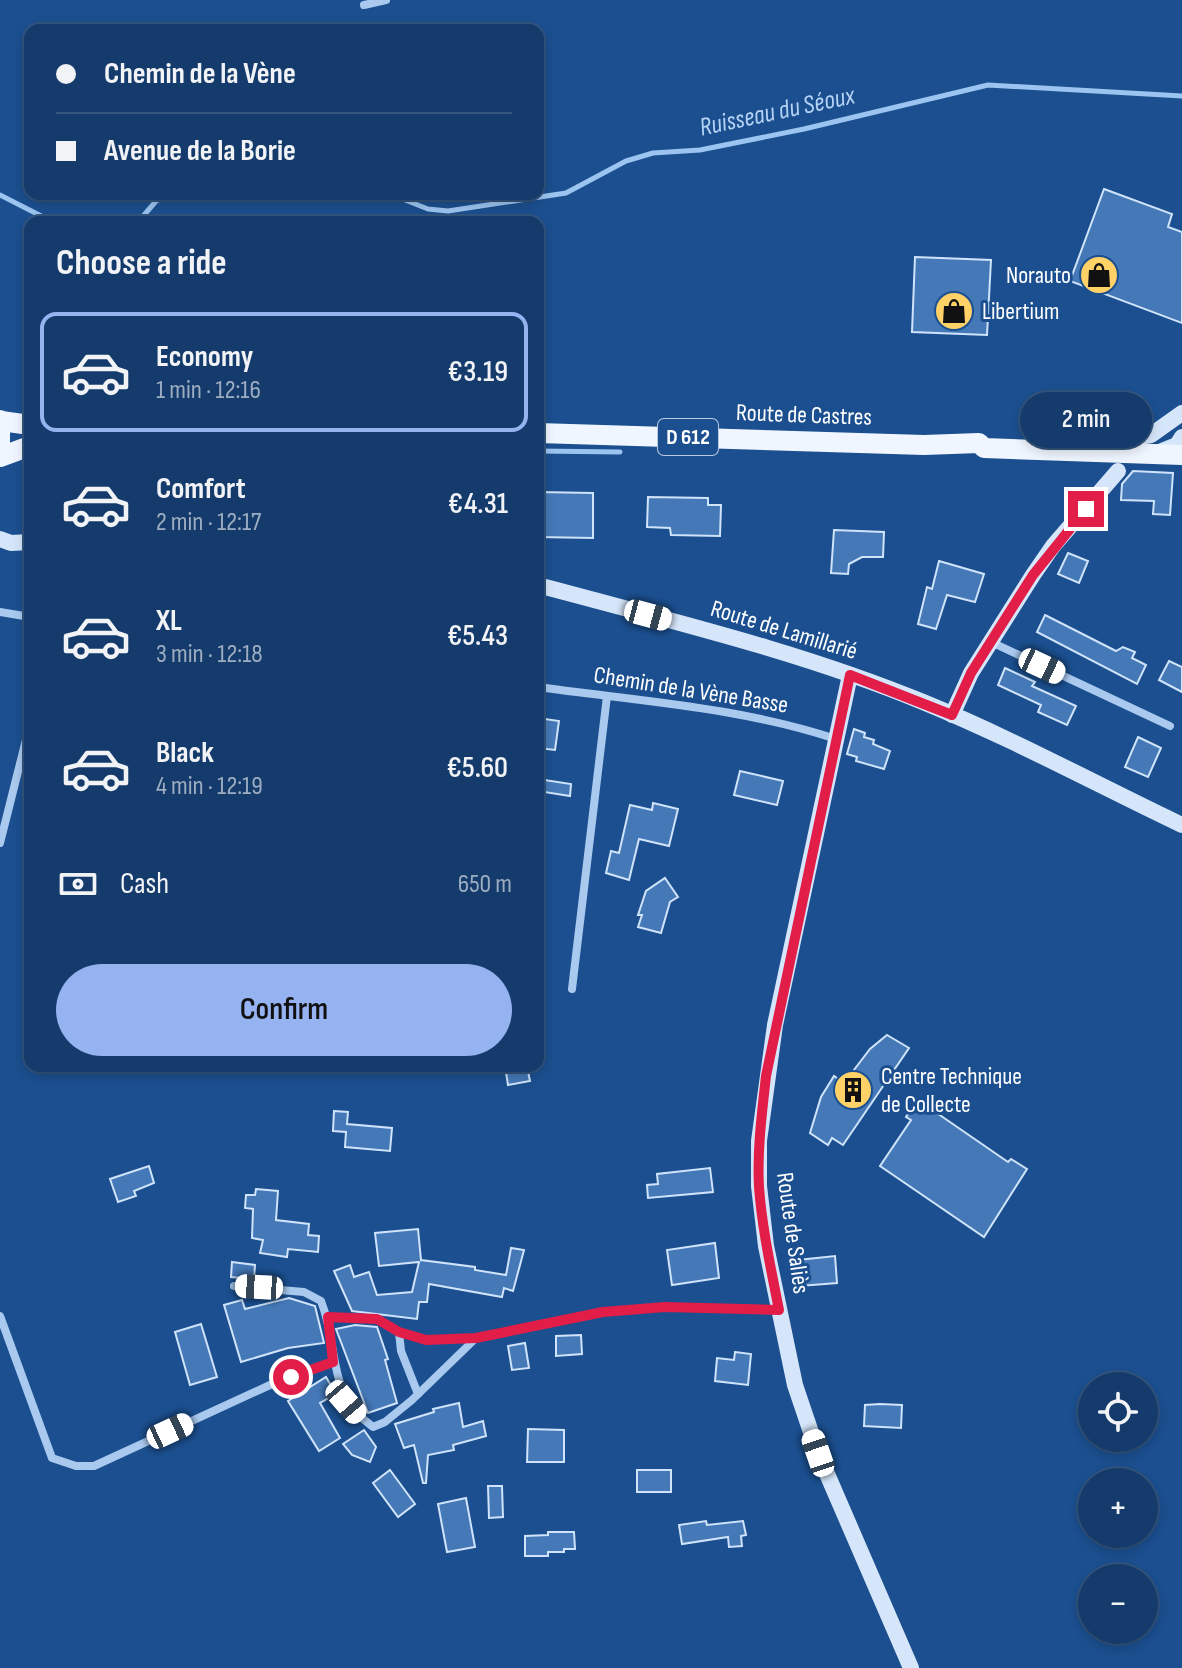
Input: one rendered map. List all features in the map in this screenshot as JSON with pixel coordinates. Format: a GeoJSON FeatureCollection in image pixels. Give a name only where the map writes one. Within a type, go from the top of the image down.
{"type":"FeatureCollection","features":[{"type":"Feature","properties":{"kind":"main road"},"geometry":{"type":"LineString","coordinates":[[24,424],[0,420],[0,455],[24,448]]}},
{"type":"Feature","properties":{"kind":"main road","name":"Route de Castres"},"geometry":{"type":"LineString","coordinates":[[544,433],[924,445],[979,443],[984,448],[1182,455]]}},
{"type":"Feature","properties":{"kind":"street"},"geometry":{"type":"LineString","coordinates":[[364,5],[386,0]]}},
{"type":"Feature","properties":{"kind":"street"},"geometry":{"type":"LineString","coordinates":[[1044,451],[1151,435],[1182,413]]}},
{"type":"Feature","properties":{"kind":"street"},"geometry":{"type":"LineString","coordinates":[[1156,454],[1177,445],[1182,437]]}},
{"type":"Feature","properties":{"kind":"street"},"geometry":{"type":"LineString","coordinates":[[952,715],[967,681],[1053,546],[1118,471]]}},
{"type":"Feature","properties":{"kind":"street"},"geometry":{"type":"LineString","coordinates":[[0,539],[11,543],[24,542]]}},
{"type":"Feature","properties":{"kind":"street","name":"Route de Lamillarié"},"geometry":{"type":"LineString","coordinates":[[544,587],[730,637],[850,675],[952,715],[1182,825]]}},
{"type":"Feature","properties":{"kind":"street"},"geometry":{"type":"LineString","coordinates":[[0,612],[24,616]]}},
{"type":"Feature","properties":{"kind":"street"},"geometry":{"type":"LineString","coordinates":[[991,642],[1170,726]]}},
{"type":"Feature","properties":{"kind":"street","name":"Route de Saliès"},"geometry":{"type":"LineString","coordinates":[[850,675],[775,1025],[759,1141],[759,1186],[766,1246],[795,1385],[818,1453],[911,1668]]}},
{"type":"Feature","properties":{"kind":"street","name":"Chemin de la Vène Basse"},"geometry":{"type":"LineString","coordinates":[[544,688],[740,714],[836,739]]}},
{"type":"Feature","properties":{"kind":"street"},"geometry":{"type":"LineString","coordinates":[[572,989],[607,696]]}},
{"type":"Feature","properties":{"kind":"street"},"geometry":{"type":"LineString","coordinates":[[0,843],[24,748]]}},
{"type":"Feature","properties":{"kind":"street"},"geometry":{"type":"LineString","coordinates":[[234,1286],[304,1292],[321,1301],[328,1317],[333,1362],[346,1402],[373,1427],[385,1422],[418,1394],[476,1338]]}},
{"type":"Feature","properties":{"kind":"street"},"geometry":{"type":"LineString","coordinates":[[328,1317],[377,1319],[399,1332],[426,1340],[476,1338],[603,1312],[665,1307],[779,1310]]}},
{"type":"Feature","properties":{"kind":"street"},"geometry":{"type":"LineString","coordinates":[[0,1316],[52,1458],[76,1466],[94,1466],[270,1385],[333,1362]]}},
{"type":"Feature","properties":{"kind":"street"},"geometry":{"type":"LineString","coordinates":[[399,1332],[401,1351],[418,1394]]}},
{"type":"Feature","properties":{"kind":"building"},"geometry":{"type":"Polygon","coordinates":[[[1104,189],[1172,214],[1168,227],[1182,232],[1182,323],[1070,281],[1104,189]]]}},
{"type":"Feature","properties":{"kind":"building"},"geometry":{"type":"Polygon","coordinates":[[[915,257],[991,260],[987,335],[912,332],[915,257]]]}},
{"type":"Feature","properties":{"kind":"building"},"geometry":{"type":"Polygon","coordinates":[[[1133,471],[1173,473],[1170,515],[1153,514],[1154,501],[1121,500],[1122,484],[1133,471]]]}},
{"type":"Feature","properties":{"kind":"building"},"geometry":{"type":"Polygon","coordinates":[[[544,492],[593,493],[593,538],[544,537],[544,492]]]}},
{"type":"Feature","properties":{"kind":"building"},"geometry":{"type":"Polygon","coordinates":[[[648,497],[708,498],[708,505],[721,505],[720,536],[671,535],[670,528],[647,527],[648,497]]]}},
{"type":"Feature","properties":{"kind":"building"},"geometry":{"type":"Polygon","coordinates":[[[834,530],[884,532],[883,557],[862,557],[849,564],[848,574],[831,573],[834,530]]]}},
{"type":"Feature","properties":{"kind":"building"},"geometry":{"type":"Polygon","coordinates":[[[1068,553],[1088,561],[1079,583],[1058,574],[1068,553]]]}},
{"type":"Feature","properties":{"kind":"building"},"geometry":{"type":"Polygon","coordinates":[[[939,561],[984,574],[975,602],[947,595],[936,629],[918,624],[927,587],[932,589],[939,561]]]}},
{"type":"Feature","properties":{"kind":"building"},"geometry":{"type":"Polygon","coordinates":[[[1045,615],[1116,651],[1123,647],[1135,652],[1132,658],[1146,665],[1137,684],[1037,632],[1045,615]]]}},
{"type":"Feature","properties":{"kind":"building"},"geometry":{"type":"Polygon","coordinates":[[[1169,661],[1182,667],[1182,692],[1159,680],[1169,661]]]}},
{"type":"Feature","properties":{"kind":"building"},"geometry":{"type":"Polygon","coordinates":[[[1005,668],[1035,682],[1032,686],[1076,706],[1067,725],[1038,712],[1041,705],[998,685],[1005,668]]]}},
{"type":"Feature","properties":{"kind":"building"},"geometry":{"type":"Polygon","coordinates":[[[544,719],[559,721],[555,750],[544,749],[544,719]]]}},
{"type":"Feature","properties":{"kind":"building"},"geometry":{"type":"Polygon","coordinates":[[[854,729],[874,740],[873,744],[890,751],[884,769],[856,761],[857,757],[847,754],[854,729]]]}},
{"type":"Feature","properties":{"kind":"building"},"geometry":{"type":"Polygon","coordinates":[[[1138,737],[1161,748],[1148,777],[1125,767],[1138,737]]]}},
{"type":"Feature","properties":{"kind":"building"},"geometry":{"type":"Polygon","coordinates":[[[740,771],[783,781],[777,805],[734,795],[740,771]]]}},
{"type":"Feature","properties":{"kind":"building"},"geometry":{"type":"Polygon","coordinates":[[[544,780],[571,784],[570,796],[544,792],[544,780]]]}},
{"type":"Feature","properties":{"kind":"building"},"geometry":{"type":"Polygon","coordinates":[[[653,803],[678,809],[669,846],[639,839],[629,880],[606,873],[611,851],[619,853],[630,805],[652,810],[653,803]]]}},
{"type":"Feature","properties":{"kind":"building"},"geometry":{"type":"Polygon","coordinates":[[[665,878],[678,897],[670,902],[661,933],[638,927],[642,915],[638,915],[646,891],[665,878]]]}},
{"type":"Feature","properties":{"kind":"building","name":"Centre Technique de Collecte"},"geometry":{"type":"Polygon","coordinates":[[[887,1035],[909,1048],[843,1145],[832,1138],[828,1145],[810,1133],[821,1097],[834,1076],[844,1083],[870,1049],[887,1035]]]}},
{"type":"Feature","properties":{"kind":"building"},"geometry":{"type":"Polygon","coordinates":[[[506,1072],[528,1072],[530,1081],[508,1085],[506,1072]]]}},
{"type":"Feature","properties":{"kind":"building"},"geometry":{"type":"Polygon","coordinates":[[[918,1100],[1008,1162],[1011,1159],[1027,1169],[984,1237],[880,1166],[911,1120],[906,1117],[918,1100]]]}},
{"type":"Feature","properties":{"kind":"building"},"geometry":{"type":"Polygon","coordinates":[[[334,1111],[348,1112],[347,1124],[392,1128],[390,1151],[345,1147],[346,1132],[333,1131],[334,1111]]]}},
{"type":"Feature","properties":{"kind":"building"},"geometry":{"type":"Polygon","coordinates":[[[149,1166],[154,1183],[134,1191],[136,1196],[118,1202],[110,1179],[149,1166]]]}},
{"type":"Feature","properties":{"kind":"building"},"geometry":{"type":"Polygon","coordinates":[[[710,1168],[713,1192],[648,1198],[647,1185],[658,1184],[657,1174],[710,1168]]]}},
{"type":"Feature","properties":{"kind":"building"},"geometry":{"type":"Polygon","coordinates":[[[256,1189],[278,1191],[276,1220],[309,1224],[308,1235],[319,1236],[318,1252],[288,1249],[287,1257],[260,1253],[263,1240],[252,1238],[253,1209],[245,1208],[246,1195],[255,1195],[256,1189]]]}},
{"type":"Feature","properties":{"kind":"building"},"geometry":{"type":"Polygon","coordinates":[[[418,1229],[421,1260],[475,1267],[475,1270],[506,1275],[511,1248],[524,1250],[513,1291],[504,1288],[502,1297],[429,1284],[427,1302],[419,1302],[417,1319],[352,1311],[334,1271],[350,1265],[354,1277],[369,1272],[377,1295],[412,1292],[419,1262],[379,1266],[375,1233],[418,1229]]]}},
{"type":"Feature","properties":{"kind":"building"},"geometry":{"type":"Polygon","coordinates":[[[715,1243],[719,1278],[672,1285],[667,1250],[715,1243]]]}},
{"type":"Feature","properties":{"kind":"building"},"geometry":{"type":"Polygon","coordinates":[[[835,1256],[837,1283],[800,1286],[798,1260],[835,1256]]]}},
{"type":"Feature","properties":{"kind":"building"},"geometry":{"type":"Polygon","coordinates":[[[232,1262],[255,1265],[254,1279],[231,1277],[232,1262]]]}},
{"type":"Feature","properties":{"kind":"building"},"geometry":{"type":"Polygon","coordinates":[[[289,1298],[315,1306],[324,1343],[288,1348],[241,1362],[224,1305],[242,1300],[245,1309],[289,1298]]]}},
{"type":"Feature","properties":{"kind":"building"},"geometry":{"type":"Polygon","coordinates":[[[201,1324],[217,1377],[190,1385],[175,1332],[201,1324]]]}},
{"type":"Feature","properties":{"kind":"building"},"geometry":{"type":"Polygon","coordinates":[[[355,1325],[377,1327],[388,1359],[385,1360],[397,1403],[368,1413],[336,1329],[355,1325]]]}},
{"type":"Feature","properties":{"kind":"building"},"geometry":{"type":"Polygon","coordinates":[[[581,1335],[582,1354],[556,1356],[556,1336],[581,1335]]]}},
{"type":"Feature","properties":{"kind":"building"},"geometry":{"type":"Polygon","coordinates":[[[525,1343],[529,1368],[512,1370],[508,1346],[525,1343]]]}},
{"type":"Feature","properties":{"kind":"building"},"geometry":{"type":"Polygon","coordinates":[[[735,1352],[751,1354],[748,1385],[715,1381],[717,1358],[734,1360],[735,1352]]]}},
{"type":"Feature","properties":{"kind":"building"},"geometry":{"type":"Polygon","coordinates":[[[326,1377],[336,1394],[320,1403],[340,1438],[319,1451],[288,1401],[326,1377]]]}},
{"type":"Feature","properties":{"kind":"building"},"geometry":{"type":"Polygon","coordinates":[[[459,1403],[463,1427],[483,1421],[486,1436],[453,1445],[454,1450],[428,1455],[426,1483],[423,1483],[414,1445],[404,1448],[395,1424],[434,1412],[433,1409],[459,1403]]]}},
{"type":"Feature","properties":{"kind":"building"},"geometry":{"type":"Polygon","coordinates":[[[865,1405],[902,1405],[901,1428],[864,1426],[865,1405]]]}},
{"type":"Feature","properties":{"kind":"building"},"geometry":{"type":"Polygon","coordinates":[[[528,1429],[564,1430],[564,1462],[527,1462],[528,1429]]]}},
{"type":"Feature","properties":{"kind":"building"},"geometry":{"type":"Polygon","coordinates":[[[364,1430],[376,1447],[370,1462],[352,1455],[343,1444],[364,1430]]]}},
{"type":"Feature","properties":{"kind":"building"},"geometry":{"type":"Polygon","coordinates":[[[390,1470],[415,1504],[398,1517],[373,1483],[390,1470]]]}},
{"type":"Feature","properties":{"kind":"building"},"geometry":{"type":"Polygon","coordinates":[[[637,1470],[671,1470],[671,1492],[637,1492],[637,1470]]]}},
{"type":"Feature","properties":{"kind":"building"},"geometry":{"type":"Polygon","coordinates":[[[488,1486],[502,1486],[503,1517],[489,1518],[488,1486]]]}},
{"type":"Feature","properties":{"kind":"building"},"geometry":{"type":"Polygon","coordinates":[[[466,1498],[475,1547],[447,1552],[438,1504],[466,1498]]]}},
{"type":"Feature","properties":{"kind":"building"},"geometry":{"type":"Polygon","coordinates":[[[706,1521],[707,1525],[743,1521],[746,1535],[741,1536],[742,1546],[729,1547],[728,1537],[682,1544],[679,1525],[706,1521]]]}},
{"type":"Feature","properties":{"kind":"building"},"geometry":{"type":"Polygon","coordinates":[[[548,1532],[574,1532],[575,1549],[548,1552],[548,1556],[525,1556],[525,1536],[548,1535],[548,1532]]]}},
{"type":"Feature","properties":{"kind":"waterway","name":"Ruisseau du Séoux"},"geometry":{"type":"LineString","coordinates":[[544,196],[566,193],[626,161],[653,153],[700,150],[804,129],[988,85],[1182,96]]}},
{"type":"Feature","properties":{"kind":"waterway","name":"Ruisseau du Séoux"},"geometry":{"type":"LineString","coordinates":[[0,195],[41,216]]}},
{"type":"Feature","properties":{"kind":"waterway","name":"Ruisseau du Séoux"},"geometry":{"type":"LineString","coordinates":[[143,216],[157,200]]}},
{"type":"Feature","properties":{"kind":"waterway","name":"Ruisseau du Séoux"},"geometry":{"type":"LineString","coordinates":[[405,200],[428,209],[448,211],[520,200]]}},
{"type":"Feature","properties":{"kind":"waterway"},"geometry":{"type":"LineString","coordinates":[[544,451],[620,452]]}},
{"type":"Feature","properties":{"kind":"place","name":"Norauto"},"geometry":{"type":"Point","coordinates":[1099,275]}},
{"type":"Feature","properties":{"kind":"place","name":"Libertium"},"geometry":{"type":"Point","coordinates":[954,311]}},
{"type":"Feature","properties":{"kind":"place","name":"Centre Technique de Collecte"},"geometry":{"type":"Point","coordinates":[853,1090]}},
{"type":"Feature","properties":{"kind":"route"},"geometry":{"type":"LineString","coordinates":[[291,1377],[333,1362],[328,1317],[377,1319],[399,1332],[426,1340],[476,1338],[603,1312],[665,1307],[779,1310],[766,1246],[759,1186],[759,1141],[766,1076],[850,675],[952,715],[971,673],[1033,575],[1053,546],[1086,509]]}}]}
